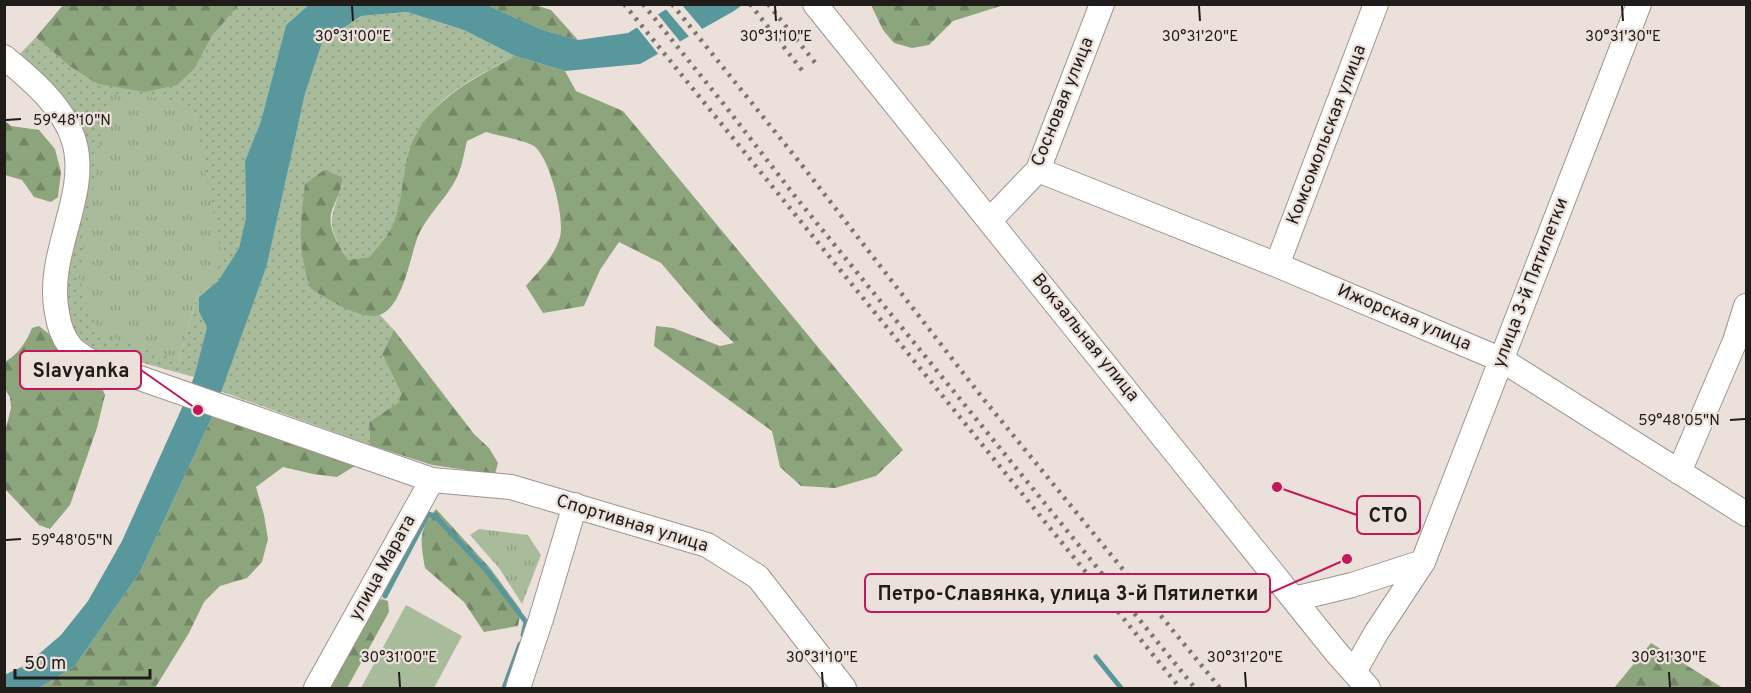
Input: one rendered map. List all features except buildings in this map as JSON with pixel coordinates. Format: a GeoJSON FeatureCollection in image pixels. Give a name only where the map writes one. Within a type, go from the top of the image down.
{"type":"FeatureCollection","features":[{"type":"Feature","properties":{"kind":"street","name":"Вокзальная улица"},"geometry":{"type":"LineString","coordinates":[[815,4],[1361,680]]}},
{"type":"Feature","properties":{"kind":"street","name":"Сосновая улица"},"geometry":{"type":"LineString","coordinates":[[990,220],[1038,170],[1102,4]]}},
{"type":"Feature","properties":{"kind":"street","name":"Комсомольская улица"},"geometry":{"type":"LineString","coordinates":[[1278,265],[1376,4]]}},
{"type":"Feature","properties":{"kind":"street","name":"улица 3-й Пятилетки"},"geometry":{"type":"LineString","coordinates":[[1361,680],[1376,633],[1423,562],[1639,4]]}},
{"type":"Feature","properties":{"kind":"street","name":"Спортивная улица"},"geometry":{"type":"LineString","coordinates":[[4,57],[36,84],[57,110],[73,139],[78,161],[76,185],[55,274],[54,302],[60,331],[71,348],[88,360],[254,416],[432,480],[511,487],[707,545],[758,577],[844,688]]}},
{"type":"Feature","properties":{"kind":"street","name":"Ижорская улица"},"geometry":{"type":"LineString","coordinates":[[1038,170],[1278,265],[1502,360],[1746,514]]}},
{"type":"Feature","properties":{"kind":"street"},"geometry":{"type":"LineString","coordinates":[[1679,472],[1735,341],[1746,306]]}},
{"type":"Feature","properties":{"kind":"street","name":"улица Марата"},"geometry":{"type":"LineString","coordinates":[[316,688],[432,480]]}},
{"type":"Feature","properties":{"kind":"street"},"geometry":{"type":"LineString","coordinates":[[518,688],[575,506]]}},
{"type":"Feature","properties":{"kind":"street"},"geometry":{"type":"LineString","coordinates":[[1294,599],[1352,585],[1423,562]]}},
{"type":"Feature","properties":{"kind":"green space"},"geometry":{"type":"Polygon","coordinates":[[[64,4],[239,5],[212,36],[195,68],[177,85],[145,92],[98,84],[68,65],[36,37],[64,4]]]}},
{"type":"Feature","properties":{"kind":"green space"},"geometry":{"type":"Polygon","coordinates":[[[239,5],[310,5],[286,25],[261,121],[245,161],[246,217],[239,248],[218,281],[199,297],[199,312],[207,327],[194,377],[96,350],[79,338],[68,318],[62,294],[86,176],[17,57],[36,37],[68,65],[195,68],[212,36],[239,5]],[[194,112],[179,361],[197,296],[209,287],[203,167],[194,112]]]}},
{"type":"Feature","properties":{"kind":"green space"},"geometry":{"type":"Polygon","coordinates":[[[487,5],[535,5],[551,10],[578,40],[543,30],[487,5]]]}},
{"type":"Feature","properties":{"kind":"green space"},"geometry":{"type":"Polygon","coordinates":[[[871,5],[1004,5],[953,21],[929,45],[912,48],[894,43],[883,30],[871,5]]]}},
{"type":"Feature","properties":{"kind":"green space"},"geometry":{"type":"Polygon","coordinates":[[[407,12],[464,30],[515,56],[489,69],[450,94],[430,115],[417,139],[393,224],[386,237],[369,257],[348,260],[336,239],[332,216],[342,186],[324,170],[311,289],[353,310],[380,315],[394,330],[382,354],[401,393],[399,402],[369,422],[370,445],[220,391],[267,265],[305,94],[322,43],[361,16],[407,12]]]}},
{"type":"Feature","properties":{"kind":"green space"},"geometry":{"type":"Polygon","coordinates":[[[515,56],[565,71],[576,91],[623,111],[903,450],[876,476],[835,488],[801,486],[780,467],[772,431],[654,346],[656,326],[673,328],[720,346],[734,343],[708,318],[661,263],[619,242],[600,270],[584,306],[543,313],[526,286],[546,263],[558,244],[561,228],[560,216],[555,189],[546,163],[534,146],[525,142],[486,132],[467,141],[457,177],[421,230],[404,282],[394,303],[387,311],[371,316],[353,312],[311,289],[303,262],[301,237],[305,184],[324,170],[342,177],[341,187],[331,214],[333,232],[348,260],[369,257],[386,237],[393,224],[399,206],[409,152],[416,134],[426,119],[438,106],[467,83],[515,56]]]}},
{"type":"Feature","properties":{"kind":"green space"},"geometry":{"type":"Polygon","coordinates":[[[108,93],[163,98],[194,112],[222,259],[209,287],[197,296],[179,361],[101,334],[88,308],[79,277],[108,93]]]}},
{"type":"Feature","properties":{"kind":"green space"},"geometry":{"type":"Polygon","coordinates":[[[4,120],[11,126],[39,130],[55,149],[61,172],[58,197],[51,202],[34,197],[22,180],[5,175],[4,120]]]}},
{"type":"Feature","properties":{"kind":"green space"},"geometry":{"type":"Polygon","coordinates":[[[39,326],[49,334],[56,348],[75,365],[96,375],[105,395],[97,428],[70,505],[50,529],[39,525],[5,489],[5,432],[11,408],[10,397],[5,389],[5,362],[21,348],[32,328],[39,326]]]}},
{"type":"Feature","properties":{"kind":"green space"},"geometry":{"type":"Polygon","coordinates":[[[394,330],[474,434],[489,448],[498,463],[495,474],[432,465],[370,445],[369,422],[399,402],[401,393],[382,354],[394,330]]]}},
{"type":"Feature","properties":{"kind":"green space"},"geometry":{"type":"Polygon","coordinates":[[[212,417],[358,464],[337,477],[283,467],[256,487],[268,539],[262,562],[247,578],[220,586],[204,602],[189,633],[155,688],[39,688],[75,666],[140,572],[212,417]]]}},
{"type":"Feature","properties":{"kind":"green space"},"geometry":{"type":"Polygon","coordinates":[[[436,509],[490,568],[521,610],[518,626],[484,632],[464,602],[425,568],[422,551],[423,530],[436,509]]]}},
{"type":"Feature","properties":{"kind":"green space"},"geometry":{"type":"Polygon","coordinates":[[[479,529],[528,535],[541,555],[522,604],[499,568],[470,535],[479,529]]]}},
{"type":"Feature","properties":{"kind":"green space"},"geometry":{"type":"Polygon","coordinates":[[[382,599],[388,601],[389,612],[347,688],[331,688],[375,603],[382,599]]]}},
{"type":"Feature","properties":{"kind":"green space"},"geometry":{"type":"Polygon","coordinates":[[[406,605],[462,636],[434,688],[361,688],[406,605]]]}},
{"type":"Feature","properties":{"kind":"green space"},"geometry":{"type":"Polygon","coordinates":[[[1651,643],[1723,688],[1614,688],[1651,643]]]}},
{"type":"Feature","properties":{"kind":"water"},"geometry":{"type":"Polygon","coordinates":[[[310,4],[487,5],[543,30],[578,40],[628,33],[673,5],[742,5],[640,64],[565,71],[515,56],[464,30],[407,12],[361,16],[322,43],[305,94],[267,265],[212,417],[140,572],[75,666],[39,688],[5,688],[4,675],[26,665],[61,635],[88,601],[122,541],[181,410],[194,377],[207,327],[199,312],[199,297],[218,281],[239,248],[246,217],[245,161],[261,121],[286,25],[310,4]]]}},
{"type":"Feature","properties":{"kind":"pier"},"geometry":{"type":"Polygon","coordinates":[[[668,4],[682,5],[704,31],[691,39],[664,7],[668,4]]]}},
{"type":"Feature","properties":{"kind":"pier"},"geometry":{"type":"Polygon","coordinates":[[[656,12],[682,44],[660,56],[635,25],[656,12]]]}},
{"type":"Feature","properties":{"kind":"waterway"},"geometry":{"type":"LineString","coordinates":[[385,596],[428,514],[435,516],[487,571],[526,622],[523,635]]}},
{"type":"Feature","properties":{"kind":"waterway"},"geometry":{"type":"LineString","coordinates":[[504,688],[520,644]]}},
{"type":"Feature","properties":{"kind":"waterway"},"geometry":{"type":"LineString","coordinates":[[1096,657],[1121,688]]}},
{"type":"Feature","properties":{"kind":"railway"},"geometry":{"type":"LineString","coordinates":[[624,4],[1180,688]]}},
{"type":"Feature","properties":{"kind":"railway"},"geometry":{"type":"LineString","coordinates":[[643,4],[794,195],[1195,688]]}},
{"type":"Feature","properties":{"kind":"railway"},"geometry":{"type":"LineString","coordinates":[[672,4],[801,164],[981,396],[1220,688]]}},
{"type":"Feature","properties":{"kind":"railway"},"geometry":{"type":"LineString","coordinates":[[750,4],[805,74]]}},
{"type":"Feature","properties":{"kind":"railway"},"geometry":{"type":"LineString","coordinates":[[768,4],[817,65]]}},
{"type":"Feature","properties":{"kind":"place","name":"Slavyanka"},"geometry":{"type":"Point","coordinates":[198,410]}},
{"type":"Feature","properties":{"kind":"place","name":"СТО"},"geometry":{"type":"Point","coordinates":[1277,487]}},
{"type":"Feature","properties":{"kind":"place","name":"Петро-Славянка, улица 3-й Пятилетки"},"geometry":{"type":"Point","coordinates":[1347,559]}}]}
